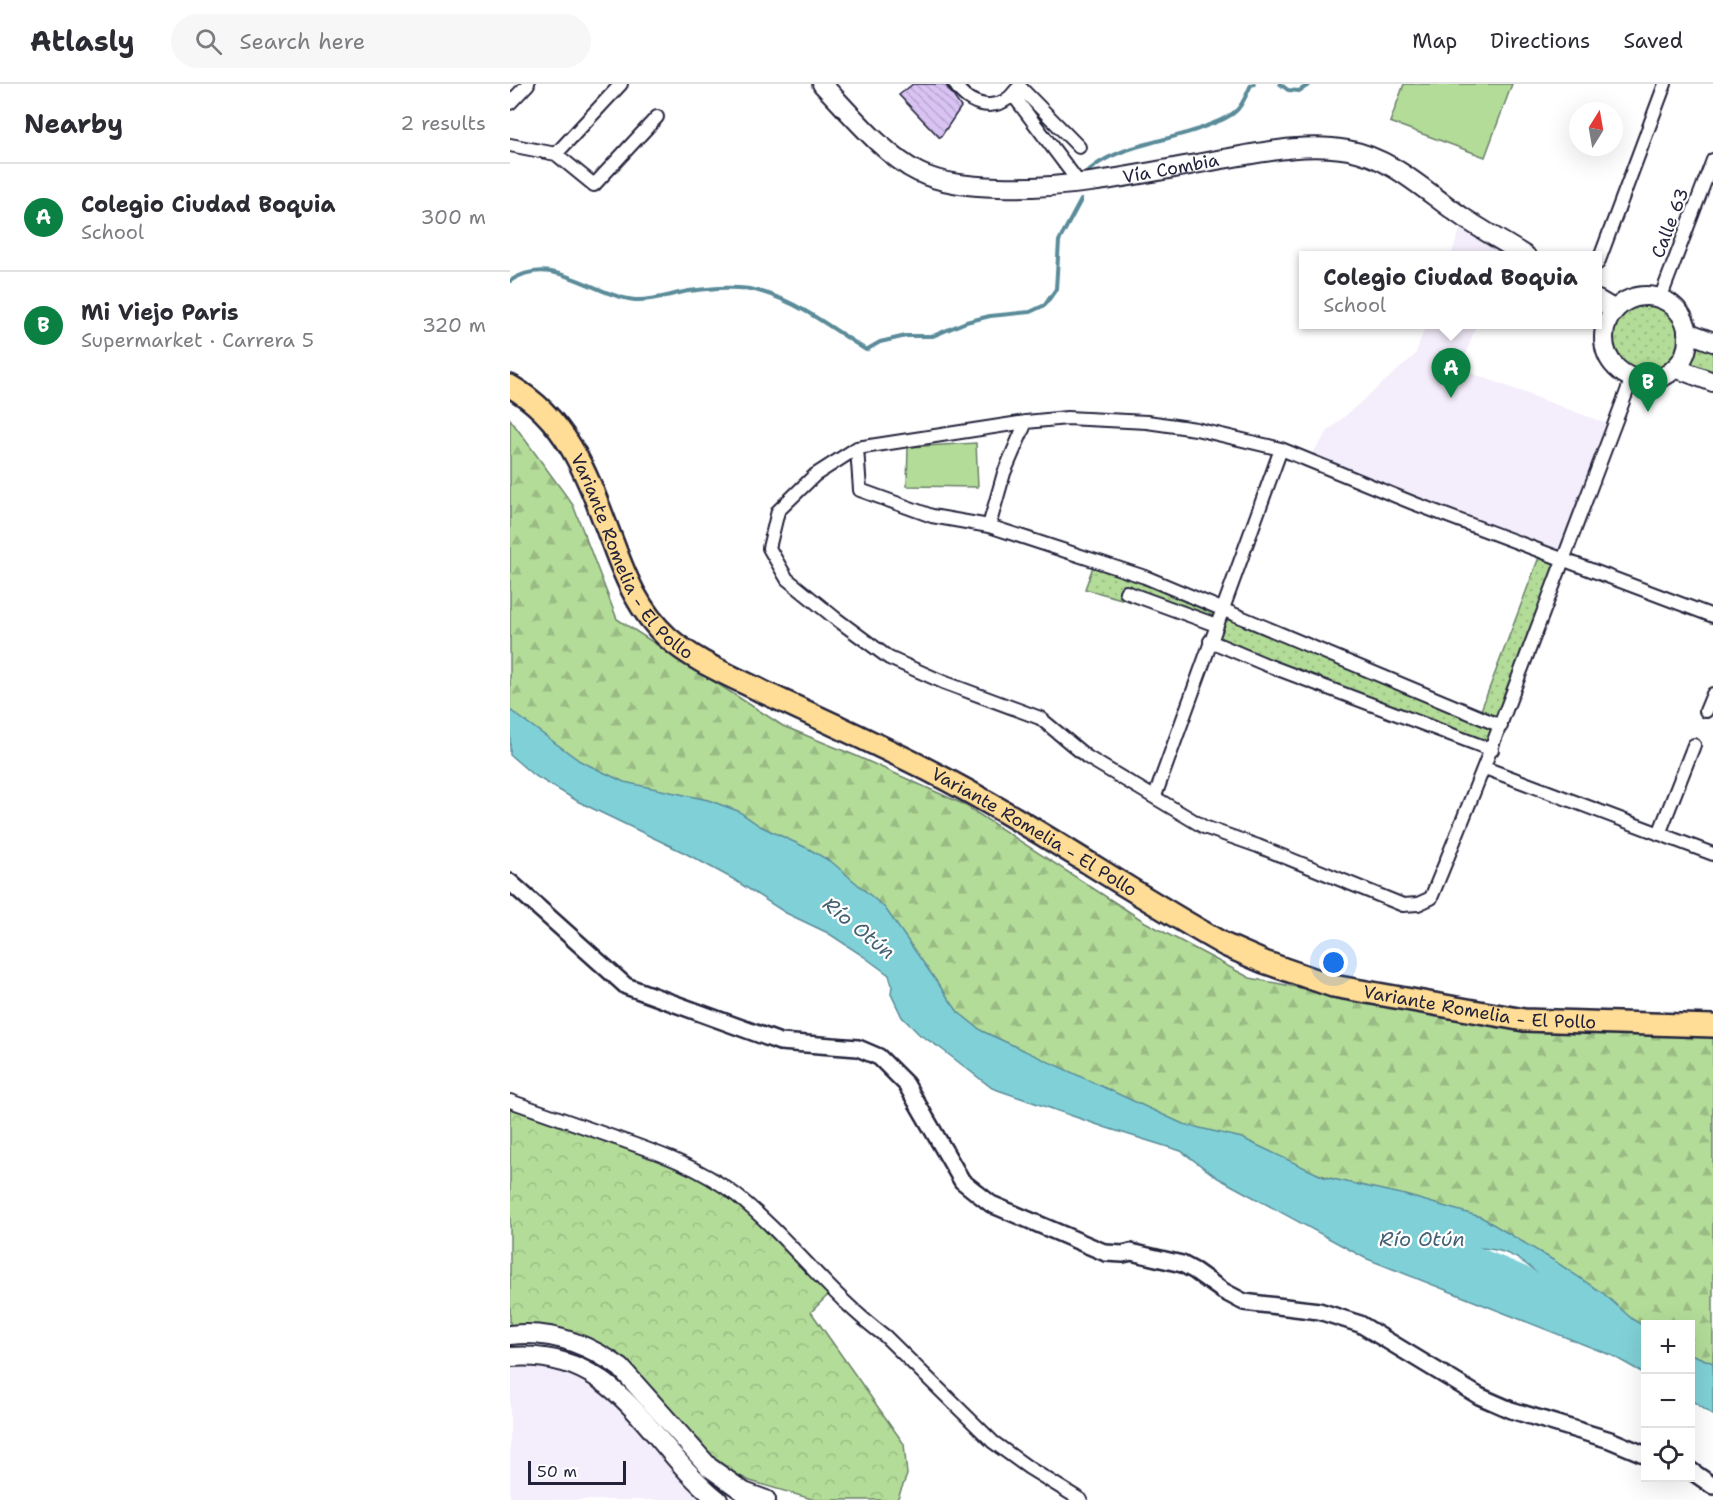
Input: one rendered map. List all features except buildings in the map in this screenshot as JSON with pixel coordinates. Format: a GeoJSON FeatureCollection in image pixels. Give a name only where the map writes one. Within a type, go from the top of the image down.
{"type":"FeatureCollection","features":[{"type":"Feature","properties":{"kind":"highway","name":"Variante Romelia - El Pollo"},"geometry":{"type":"LineString","coordinates":[[510,386],[528,396],[550,416],[568,441],[627,581],[652,622],[669,639],[692,656],[721,672],[882,747],[973,795],[1225,945],[1264,963],[1333,986],[1524,1020],[1713,1026]]}},
{"type":"Feature","properties":{"kind":"main road","name":"Vía Combia"},"geometry":{"type":"LineString","coordinates":[[822,84],[889,152],[919,172],[964,186],[1022,188],[1080,184],[1278,150],[1323,147],[1350,150],[1406,174],[1464,218],[1519,251]]}},
{"type":"Feature","properties":{"kind":"main road"},"geometry":{"type":"LineString","coordinates":[[1644,296],[1660,299],[1670,304],[1678,312],[1687,332],[1687,345],[1683,358],[1675,368],[1655,379],[1632,378],[1613,364],[1607,354],[1604,331],[1615,310],[1628,300],[1644,296]]}},
{"type":"Feature","properties":{"kind":"main road"},"geometry":{"type":"LineString","coordinates":[[1602,302],[1615,310]]}},
{"type":"Feature","properties":{"kind":"main road"},"geometry":{"type":"LineString","coordinates":[[1687,332],[1713,342]]}},
{"type":"Feature","properties":{"kind":"main road"},"geometry":{"type":"LineString","coordinates":[[1675,368],[1713,382]]}},
{"type":"Feature","properties":{"kind":"main road"},"geometry":{"type":"LineString","coordinates":[[510,1335],[538,1334],[557,1337],[572,1341],[606,1357],[621,1368],[709,1467],[744,1492],[766,1500]]}},
{"type":"Feature","properties":{"kind":"main road"},"geometry":{"type":"LineString","coordinates":[[510,1357],[537,1357],[561,1361],[585,1370],[602,1380],[626,1400],[686,1471],[718,1500]]}},
{"type":"Feature","properties":{"kind":"street"},"geometry":{"type":"LineString","coordinates":[[510,103],[528,84]]}},
{"type":"Feature","properties":{"kind":"street"},"geometry":{"type":"LineString","coordinates":[[556,154],[621,84]]}},
{"type":"Feature","properties":{"kind":"street"},"geometry":{"type":"LineString","coordinates":[[955,84],[970,101],[981,105],[1004,102],[1017,88]]}},
{"type":"Feature","properties":{"kind":"street"},"geometry":{"type":"LineString","coordinates":[[1602,252],[1665,84]]}},
{"type":"Feature","properties":{"kind":"street"},"geometry":{"type":"LineString","coordinates":[[1017,88],[1080,184]]}},
{"type":"Feature","properties":{"kind":"street"},"geometry":{"type":"LineString","coordinates":[[1017,88],[1079,147]]}},
{"type":"Feature","properties":{"kind":"street"},"geometry":{"type":"LineString","coordinates":[[510,145],[556,154],[594,185],[657,117]]}},
{"type":"Feature","properties":{"kind":"street","name":"Calle 63"},"geometry":{"type":"LineString","coordinates":[[1660,299],[1713,160]]}},
{"type":"Feature","properties":{"kind":"street"},"geometry":{"type":"LineString","coordinates":[[1632,378],[1563,560],[1485,768],[1431,898],[1418,904],[1403,905],[1269,850],[1204,827],[1087,757],[1040,718],[943,682],[889,658],[787,579],[769,548],[778,511],[815,475],[857,448],[1066,418],[1147,422],[1196,429],[1281,450],[1413,503],[1563,560],[1713,616]]}},
{"type":"Feature","properties":{"kind":"street"},"geometry":{"type":"LineString","coordinates":[[989,526],[1004,473],[1026,422]]}},
{"type":"Feature","properties":{"kind":"street"},"geometry":{"type":"LineString","coordinates":[[857,448],[860,490],[932,516],[989,526],[1145,577],[1501,726]]}},
{"type":"Feature","properties":{"kind":"street"},"geometry":{"type":"LineString","coordinates":[[1155,796],[1281,450]]}},
{"type":"Feature","properties":{"kind":"street"},"geometry":{"type":"LineString","coordinates":[[1126,592],[1216,625]]}},
{"type":"Feature","properties":{"kind":"street"},"geometry":{"type":"LineString","coordinates":[[1210,641],[1267,665],[1492,750]]}},
{"type":"Feature","properties":{"kind":"street"},"geometry":{"type":"LineString","coordinates":[[1706,711],[1713,694]]}},
{"type":"Feature","properties":{"kind":"street"},"geometry":{"type":"LineString","coordinates":[[1659,834],[1694,745]]}},
{"type":"Feature","properties":{"kind":"street"},"geometry":{"type":"LineString","coordinates":[[1485,768],[1713,854]]}},
{"type":"Feature","properties":{"kind":"street"},"geometry":{"type":"LineString","coordinates":[[510,882],[626,986],[780,1042],[858,1048],[879,1057],[906,1084],[962,1181],[991,1204],[1106,1253],[1131,1252],[1182,1264],[1244,1302],[1319,1311],[1360,1324],[1479,1396],[1511,1410],[1610,1440],[1641,1453]]}},
{"type":"Feature","properties":{"kind":"street"},"geometry":{"type":"LineString","coordinates":[[510,1101],[657,1152],[689,1167],[735,1195],[773,1229],[865,1321],[885,1336],[993,1442],[1029,1468],[1081,1500]]}},
{"type":"Feature","properties":{"kind":"street"},"geometry":{"type":"LineString","coordinates":[[1695,1473],[1713,1486]]}},
{"type":"Feature","properties":{"kind":"shaded area"},"geometry":{"type":"Polygon","coordinates":[[[1464,218],[1505,243],[1502,251],[1453,251],[1464,218]]]}},
{"type":"Feature","properties":{"kind":"shaded area"},"geometry":{"type":"Polygon","coordinates":[[[1425,329],[1475,329],[1461,369],[1615,427],[1563,560],[1308,459],[1329,430],[1415,355],[1425,329]]]}},
{"type":"Feature","properties":{"kind":"shaded area"},"geometry":{"type":"Polygon","coordinates":[[[510,1357],[585,1370],[718,1500],[510,1500],[510,1357]]]}},
{"type":"Feature","properties":{"kind":"green space"},"geometry":{"type":"Polygon","coordinates":[[[1404,84],[1512,84],[1485,157],[1390,122],[1404,84]]]}},
{"type":"Feature","properties":{"kind":"green space"},"geometry":{"type":"Polygon","coordinates":[[[1644,296],[1660,299],[1672,306],[1681,317],[1687,332],[1713,342],[1713,382],[1675,368],[1652,378],[1633,377],[1618,368],[1608,353],[1604,336],[1609,319],[1621,304],[1644,296]]]}},
{"type":"Feature","properties":{"kind":"green space"},"geometry":{"type":"Polygon","coordinates":[[[510,419],[573,505],[617,619],[783,726],[963,804],[1145,922],[1250,978],[1434,1014],[1713,1033],[1713,1367],[1695,1356],[1695,1320],[1641,1320],[1641,1326],[1467,1225],[1384,1201],[1333,1179],[1243,1150],[1159,1114],[1078,1089],[942,1013],[914,949],[580,777],[510,710],[510,419]]]}},
{"type":"Feature","properties":{"kind":"green space"},"geometry":{"type":"Polygon","coordinates":[[[976,443],[978,487],[907,486],[908,447],[976,443]]]}},
{"type":"Feature","properties":{"kind":"green space"},"geometry":{"type":"Polygon","coordinates":[[[1541,552],[1563,560],[1492,750],[1210,641],[1214,630],[1147,606],[1085,589],[1095,561],[1478,718],[1541,552]]]}},
{"type":"Feature","properties":{"kind":"green space"},"geometry":{"type":"Polygon","coordinates":[[[510,1101],[716,1181],[833,1290],[811,1312],[904,1444],[907,1475],[897,1500],[815,1500],[750,1481],[730,1471],[706,1452],[649,1385],[624,1361],[510,1329],[510,1101]]]}},
{"type":"Feature","properties":{"kind":"water","name":"Río Otún"},"geometry":{"type":"Polygon","coordinates":[[[510,710],[580,761],[624,782],[708,800],[738,811],[760,826],[833,863],[885,908],[958,1012],[982,1031],[1183,1124],[1242,1138],[1324,1177],[1405,1195],[1481,1217],[1604,1294],[1641,1325],[1641,1372],[1613,1356],[1365,1258],[1218,1178],[1181,1151],[992,1088],[920,1035],[902,1017],[891,994],[892,985],[889,975],[863,956],[828,933],[786,913],[733,879],[579,802],[532,774],[510,755],[510,710]],[[1465,1247],[1458,1256],[1488,1276],[1512,1284],[1549,1291],[1540,1276],[1524,1263],[1509,1254],[1493,1249],[1465,1247]]]}},
{"type":"Feature","properties":{"kind":"water"},"geometry":{"type":"Polygon","coordinates":[[[1695,1356],[1713,1363],[1713,1415],[1695,1403],[1695,1356]]]}},
{"type":"Feature","properties":{"kind":"waterway"},"geometry":{"type":"LineString","coordinates":[[1084,175],[1110,157],[1226,118],[1239,108],[1251,85],[1254,84]]}},
{"type":"Feature","properties":{"kind":"waterway"},"geometry":{"type":"LineString","coordinates":[[1280,84],[1288,90],[1299,91],[1310,84]]}},
{"type":"Feature","properties":{"kind":"waterway"},"geometry":{"type":"LineString","coordinates":[[510,281],[526,273],[542,271],[557,273],[619,297],[635,300],[707,289],[754,290],[790,303],[829,325],[866,350],[880,342],[906,336],[933,336],[966,322],[990,316],[1030,312],[1045,305],[1056,289],[1059,241],[1081,200]]}},
{"type":"Feature","properties":{"kind":"waterway","name":"Río Otún"},"geometry":{"type":"LineString","coordinates":[[1431,1240],[1522,1278],[1576,1307]]}},
{"type":"Feature","properties":{"kind":"place","name":"Colegio Ciudad Boquia"},"geometry":{"type":"Point","coordinates":[1451,398]}},
{"type":"Feature","properties":{"kind":"place","name":"Mi Viejo Paris"},"geometry":{"type":"Point","coordinates":[1648,412]}}]}
